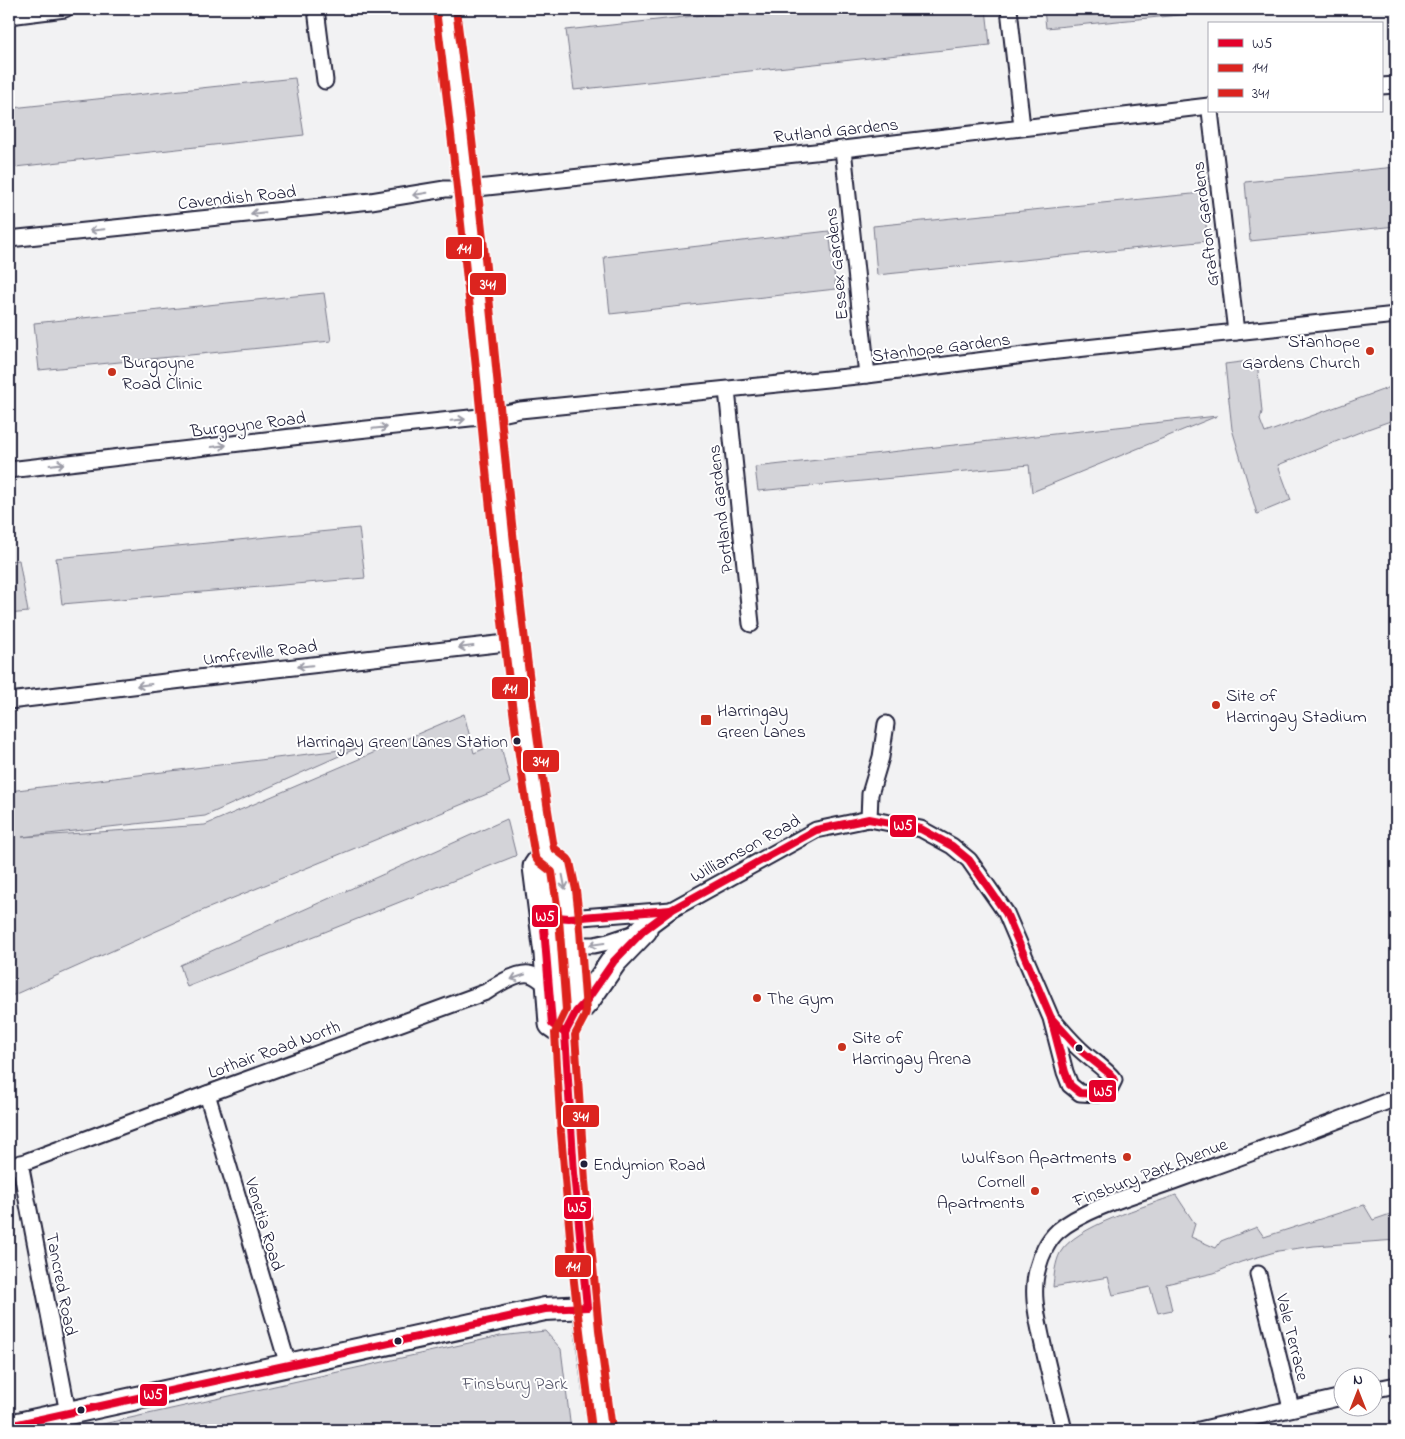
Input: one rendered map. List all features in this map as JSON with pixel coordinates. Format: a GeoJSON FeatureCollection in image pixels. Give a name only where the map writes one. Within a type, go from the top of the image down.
{"type":"FeatureCollection","features":[{"type":"Feature","properties":{"kind":"main road"},"geometry":{"type":"LineString","coordinates":[[446,9],[468,189],[524,724],[545,854],[536,867],[546,943],[552,1024],[570,1022],[614,961],[644,930]]}},
{"type":"Feature","properties":{"kind":"main road"},"geometry":{"type":"LineString","coordinates":[[545,854],[561,866],[569,918],[574,1173],[594,1374],[602,1430]]}},
{"type":"Feature","properties":{"kind":"main road"},"geometry":{"type":"LineString","coordinates":[[9,1426],[545,1309],[587,1307]]}},
{"type":"Feature","properties":{"kind":"street"},"geometry":{"type":"LineString","coordinates":[[9,16],[65,9]]}},
{"type":"Feature","properties":{"kind":"street"},"geometry":{"type":"LineString","coordinates":[[316,9],[325,81]]}},
{"type":"Feature","properties":{"kind":"street"},"geometry":{"type":"LineString","coordinates":[[1009,9],[1022,127]]}},
{"type":"Feature","properties":{"kind":"street"},"geometry":{"type":"LineString","coordinates":[[1382,86],[1396,85]]}},
{"type":"Feature","properties":{"kind":"street","name":"Rutland Gardens"},"geometry":{"type":"LineString","coordinates":[[468,189],[1208,106]]}},
{"type":"Feature","properties":{"kind":"street","name":"Grafton Gardens"},"geometry":{"type":"LineString","coordinates":[[1210,112],[1236,332]]}},
{"type":"Feature","properties":{"kind":"street","name":"Essex Gardens"},"geometry":{"type":"LineString","coordinates":[[843,148],[866,375]]}},
{"type":"Feature","properties":{"kind":"street","name":"Cavendish Road"},"geometry":{"type":"LineString","coordinates":[[9,239],[371,202],[445,189],[468,189]]}},
{"type":"Feature","properties":{"kind":"street","name":"Stanhope Gardens"},"geometry":{"type":"LineString","coordinates":[[491,416],[514,410],[727,390],[1048,352],[1396,315]]}},
{"type":"Feature","properties":{"kind":"street","name":"Portland Gardens"},"geometry":{"type":"LineString","coordinates":[[727,390],[751,624]]}},
{"type":"Feature","properties":{"kind":"street","name":"Burgoyne Road"},"geometry":{"type":"LineString","coordinates":[[9,470],[491,416]]}},
{"type":"Feature","properties":{"kind":"street","name":"Umfreville Road"},"geometry":{"type":"LineString","coordinates":[[9,701],[515,642]]}},
{"type":"Feature","properties":{"kind":"street"},"geometry":{"type":"LineString","coordinates":[[869,819],[870,794],[881,756],[886,724]]}},
{"type":"Feature","properties":{"kind":"street","name":"Williamson Road"},"geometry":{"type":"LineString","coordinates":[[546,943],[571,946],[594,945],[644,930],[671,910],[816,830],[869,819],[921,829],[952,846],[969,860],[1006,913],[1051,1018],[1070,1086],[1080,1093],[1097,1094],[1110,1088],[1114,1080],[1110,1074],[1080,1050],[1051,1018]]}},
{"type":"Feature","properties":{"kind":"street","name":"Williamson Road"},"geometry":{"type":"LineString","coordinates":[[543,916],[569,918],[671,910]]}},
{"type":"Feature","properties":{"kind":"street","name":"Lothair Road North"},"geometry":{"type":"LineString","coordinates":[[14,1165],[486,992],[500,983],[524,974],[531,974],[549,987]]}},
{"type":"Feature","properties":{"kind":"street","name":"Venetia Road"},"geometry":{"type":"LineString","coordinates":[[207,1094],[288,1365]]}},
{"type":"Feature","properties":{"kind":"street","name":"Finsbury Park Avenue"},"geometry":{"type":"LineString","coordinates":[[1064,1430],[1035,1307],[1034,1292],[1034,1284],[1044,1249],[1057,1232],[1082,1216],[1113,1203],[1396,1098]]}},
{"type":"Feature","properties":{"kind":"street","name":"Tancred Road"},"geometry":{"type":"LineString","coordinates":[[14,1165],[68,1413]]}},
{"type":"Feature","properties":{"kind":"street","name":"Vale Terrace"},"geometry":{"type":"LineString","coordinates":[[1258,1274],[1291,1408]]}},
{"type":"Feature","properties":{"kind":"street"},"geometry":{"type":"LineString","coordinates":[[1382,1388],[1396,1384]]}},
{"type":"Feature","properties":{"kind":"street"},"geometry":{"type":"LineString","coordinates":[[1199,1430],[1332,1399]]}},
{"type":"Feature","properties":{"kind":"green space"},"geometry":{"type":"Polygon","coordinates":[[[757,9],[986,9],[990,45],[574,90],[566,30],[757,9]]]}},
{"type":"Feature","properties":{"kind":"green space"},"geometry":{"type":"Polygon","coordinates":[[[1044,9],[1241,9],[1046,28],[1044,9]]]}},
{"type":"Feature","properties":{"kind":"green space"},"geometry":{"type":"Polygon","coordinates":[[[295,78],[304,135],[15,167],[12,108],[295,78]]]}},
{"type":"Feature","properties":{"kind":"green space"},"geometry":{"type":"Polygon","coordinates":[[[1396,167],[1396,226],[1250,241],[1245,182],[1396,167]]]}},
{"type":"Feature","properties":{"kind":"green space"},"geometry":{"type":"Polygon","coordinates":[[[1202,193],[1208,241],[877,275],[873,226],[1202,193]]]}},
{"type":"Feature","properties":{"kind":"green space"},"geometry":{"type":"Polygon","coordinates":[[[829,231],[836,289],[610,314],[604,257],[829,231]]]}},
{"type":"Feature","properties":{"kind":"green space"},"geometry":{"type":"Polygon","coordinates":[[[324,293],[331,341],[39,370],[34,323],[324,293]]]}},
{"type":"Feature","properties":{"kind":"green space"},"geometry":{"type":"Polygon","coordinates":[[[1257,360],[1262,412],[1260,420],[1265,433],[1396,385],[1396,419],[1278,465],[1291,500],[1257,514],[1232,429],[1225,364],[1257,360]]]}},
{"type":"Feature","properties":{"kind":"green space"},"geometry":{"type":"Polygon","coordinates":[[[1217,416],[1032,492],[1029,465],[758,491],[755,467],[1217,416]]]}},
{"type":"Feature","properties":{"kind":"green space"},"geometry":{"type":"Polygon","coordinates":[[[359,528],[365,578],[62,604],[56,558],[359,528]]]}},
{"type":"Feature","properties":{"kind":"green space"},"geometry":{"type":"Polygon","coordinates":[[[19,560],[28,612],[9,614],[9,561],[19,560]]]}},
{"type":"Feature","properties":{"kind":"green space"},"geometry":{"type":"Polygon","coordinates":[[[464,714],[474,753],[500,742],[510,783],[199,912],[9,997],[9,791],[357,748],[205,816],[22,837],[205,825],[464,714]]]}},
{"type":"Feature","properties":{"kind":"green space"},"geometry":{"type":"Polygon","coordinates":[[[507,819],[515,856],[187,987],[180,965],[507,819]]]}},
{"type":"Feature","properties":{"kind":"green space"},"geometry":{"type":"Polygon","coordinates":[[[1176,1195],[1195,1224],[1191,1237],[1216,1248],[1221,1241],[1257,1227],[1264,1237],[1364,1205],[1373,1220],[1396,1212],[1396,1240],[1314,1246],[1278,1251],[1241,1262],[1214,1273],[1166,1284],[1172,1310],[1158,1313],[1150,1287],[1113,1295],[1108,1277],[1053,1287],[1060,1253],[1068,1243],[1080,1234],[1113,1218],[1176,1195]]]}},
{"type":"Feature","properties":{"kind":"green space","name":"Finsbury Park"},"geometry":{"type":"Polygon","coordinates":[[[545,1331],[561,1349],[571,1430],[76,1430],[500,1336],[545,1331]]]}},
{"type":"Feature","properties":{"kind":"transit line","name":"341"},"geometry":{"type":"LineString","coordinates":[[456,9],[479,201],[511,517],[534,716],[554,848],[570,862],[579,917],[586,1011],[575,1035],[585,1181],[599,1330],[612,1429]]}},
{"type":"Feature","properties":{"kind":"transit line","name":"141"},"geometry":{"type":"LineString","coordinates":[[436,10],[462,233],[494,552],[516,735],[535,857],[552,872],[559,919],[566,1010],[555,1033],[561,1133],[574,1282],[592,1430]]}},
{"type":"Feature","properties":{"kind":"transit line","name":"W5"},"geometry":{"type":"LineString","coordinates":[[671,910],[816,830],[869,819],[921,829],[952,846],[969,860],[1006,913],[1051,1018]]}},
{"type":"Feature","properties":{"kind":"transit line","name":"W5"},"geometry":{"type":"LineString","coordinates":[[565,1033],[552,1024],[543,916],[569,918],[671,910]]}},
{"type":"Feature","properties":{"kind":"transit line","name":"W5"},"geometry":{"type":"LineString","coordinates":[[565,1033],[576,1012],[587,1000],[614,961],[644,930],[671,910]]}},
{"type":"Feature","properties":{"kind":"transit line","name":"W5"},"geometry":{"type":"LineString","coordinates":[[1051,1018],[1080,1050],[1110,1074],[1114,1080],[1110,1088],[1097,1094],[1080,1093],[1070,1085],[1051,1018]]}},
{"type":"Feature","properties":{"kind":"transit line","name":"W5"},"geometry":{"type":"LineString","coordinates":[[565,1033],[574,1173],[587,1307]]}},
{"type":"Feature","properties":{"kind":"transit line","name":"W5"},"geometry":{"type":"LineString","coordinates":[[9,1426],[545,1309],[587,1307]]}},
{"type":"Feature","properties":{"kind":"place","name":"Stanhope Gardens Church"},"geometry":{"type":"Point","coordinates":[1370,351]}},
{"type":"Feature","properties":{"kind":"place","name":"Burgoyne Road Clinic"},"geometry":{"type":"Point","coordinates":[112,372]}},
{"type":"Feature","properties":{"kind":"place","name":"Site of Harringay Stadium"},"geometry":{"type":"Point","coordinates":[1216,705]}},
{"type":"Feature","properties":{"kind":"place","name":"Harringay Green Lanes"},"geometry":{"type":"Point","coordinates":[706,720]}},
{"type":"Feature","properties":{"kind":"place","name":"Harringay Green Lanes Station"},"geometry":{"type":"Point","coordinates":[517,741]}},
{"type":"Feature","properties":{"kind":"place","name":"The Gym"},"geometry":{"type":"Point","coordinates":[757,998]}},
{"type":"Feature","properties":{"kind":"place","name":"Site of Harringay Arena"},"geometry":{"type":"Point","coordinates":[842,1047]}},
{"type":"Feature","properties":{"kind":"place","name":"Wulfson Apartments"},"geometry":{"type":"Point","coordinates":[1127,1157]}},
{"type":"Feature","properties":{"kind":"place","name":"Endymion Road"},"geometry":{"type":"Point","coordinates":[584,1164]}},
{"type":"Feature","properties":{"kind":"place","name":"Cornell Apartments"},"geometry":{"type":"Point","coordinates":[1035,1191]}}]}
